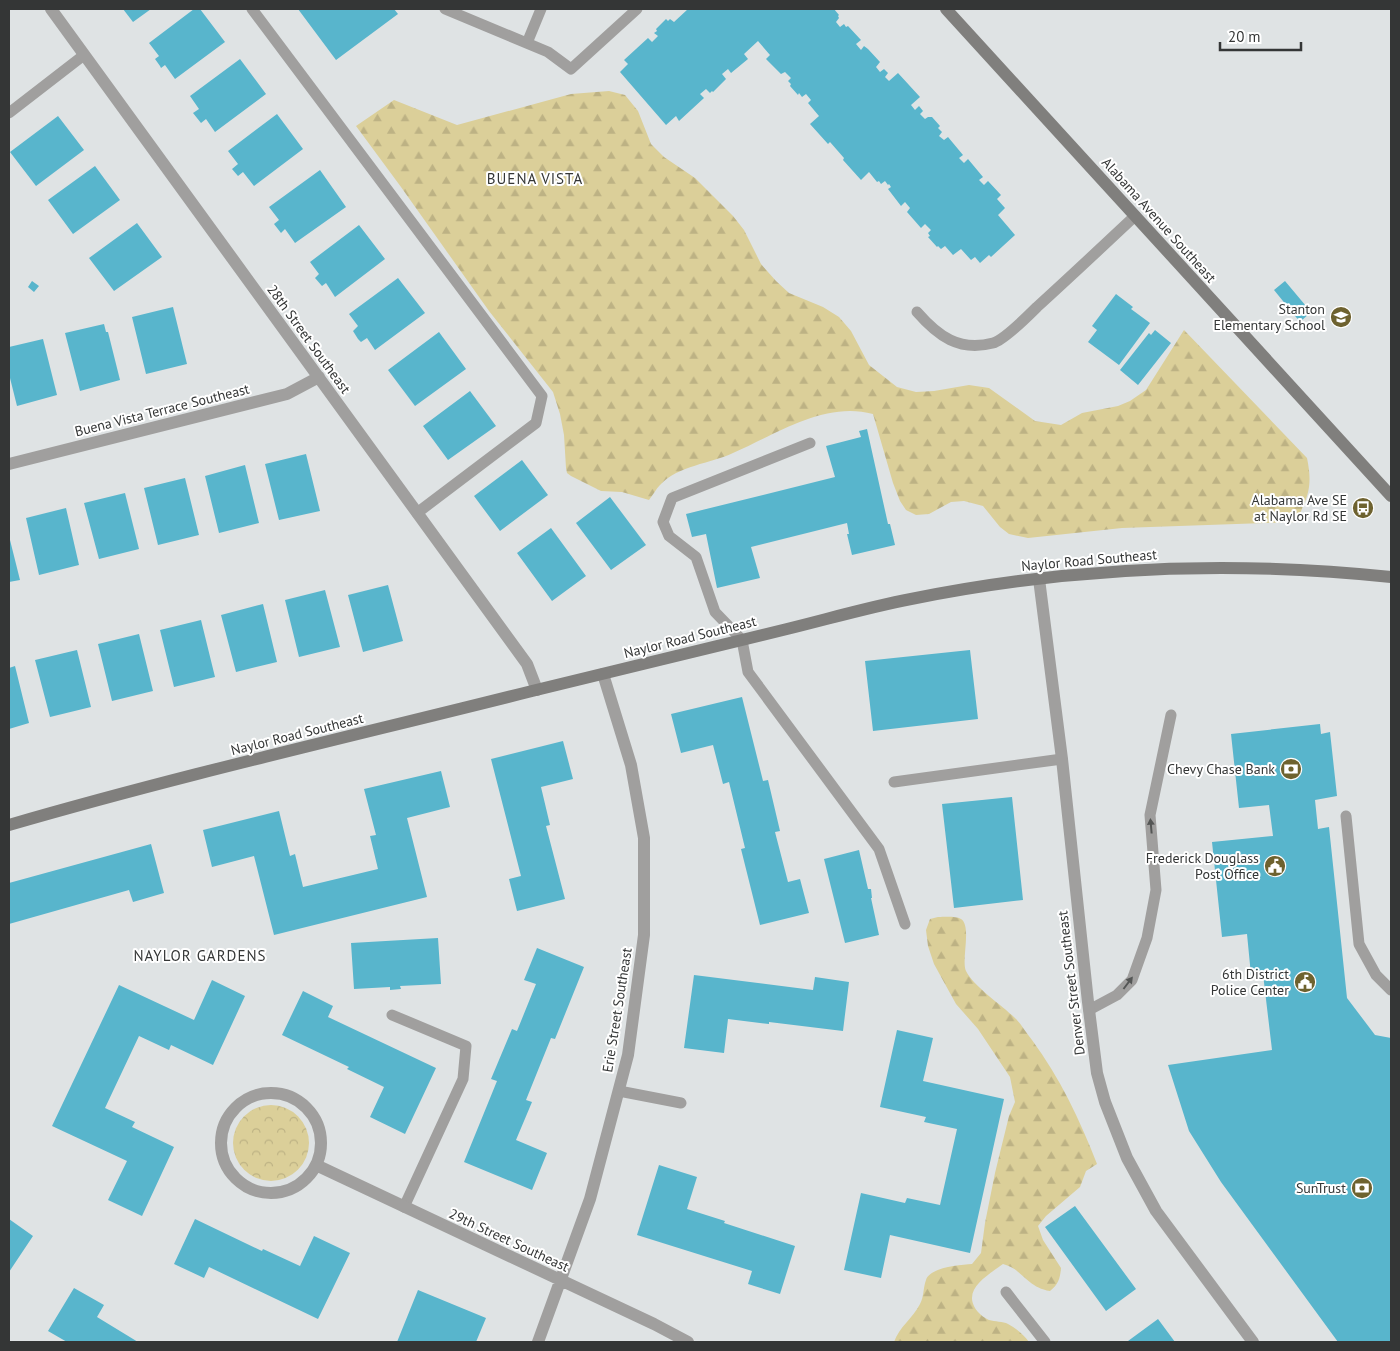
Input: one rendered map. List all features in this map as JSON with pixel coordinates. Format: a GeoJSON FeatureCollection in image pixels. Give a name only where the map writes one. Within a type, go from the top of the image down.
{"type":"FeatureCollection","features":[{"type":"Feature","properties":{"kind":"main road","name":"Alabama Avenue Southeast"},"geometry":{"type":"LineString","coordinates":[[946,9],[1391,496]]}},
{"type":"Feature","properties":{"kind":"main road","name":"Naylor Road Southeast"},"geometry":{"type":"LineString","coordinates":[[9,824],[537,690],[910,599],[1039,579],[1148,569],[1223,567],[1328,571],[1391,577]]}},
{"type":"Feature","properties":{"kind":"street","name":"28th Street Southeast"},"geometry":{"type":"LineString","coordinates":[[51,9],[527,664],[537,690]]}},
{"type":"Feature","properties":{"kind":"street","name":"Buena Vista Terrace Southeast"},"geometry":{"type":"LineString","coordinates":[[9,464],[287,394],[319,378]]}},
{"type":"Feature","properties":{"kind":"street","name":"Denver Street Southeast"},"geometry":{"type":"LineString","coordinates":[[1039,579],[1062,759],[1089,1010],[1097,1073],[1104,1102],[1126,1158],[1156,1211],[1252,1342]]}},
{"type":"Feature","properties":{"kind":"street","name":"Erie Street Southeast"},"geometry":{"type":"LineString","coordinates":[[538,1342],[590,1199],[628,1055],[644,935],[644,838],[631,765],[603,674]]}},
{"type":"Feature","properties":{"kind":"street"},"geometry":{"type":"LineString","coordinates":[[279,1093],[294,1098],[306,1107],[319,1127],[321,1150],[316,1165],[307,1178],[288,1191],[265,1193],[249,1188],[237,1180],[224,1159],[222,1136],[227,1121],[242,1103],[256,1095],[279,1093]]}},
{"type":"Feature","properties":{"kind":"street","name":"29th Street Southeast"},"geometry":{"type":"LineString","coordinates":[[316,1165],[688,1342]]}},
{"type":"Feature","properties":{"kind":"lane"},"geometry":{"type":"LineString","coordinates":[[252,9],[542,396],[536,423],[417,513]]}},
{"type":"Feature","properties":{"kind":"lane"},"geometry":{"type":"LineString","coordinates":[[445,9],[548,52],[571,69],[637,9]]}},
{"type":"Feature","properties":{"kind":"lane"},"geometry":{"type":"LineString","coordinates":[[526,43],[541,9]]}},
{"type":"Feature","properties":{"kind":"lane"},"geometry":{"type":"LineString","coordinates":[[9,112],[84,55]]}},
{"type":"Feature","properties":{"kind":"lane"},"geometry":{"type":"LineString","coordinates":[[917,312],[945,339],[968,345],[995,343],[1021,323],[1135,216]]}},
{"type":"Feature","properties":{"kind":"lane"},"geometry":{"type":"LineString","coordinates":[[810,443],[672,498],[663,522],[669,536],[696,557],[715,612],[742,640],[748,672],[812,761],[879,849],[905,924]]}},
{"type":"Feature","properties":{"kind":"lane"},"geometry":{"type":"LineString","coordinates":[[1089,1010],[1117,995],[1132,980],[1147,938],[1156,890],[1150,815],[1171,715]]}},
{"type":"Feature","properties":{"kind":"lane"},"geometry":{"type":"LineString","coordinates":[[894,782],[1062,759]]}},
{"type":"Feature","properties":{"kind":"lane"},"geometry":{"type":"LineString","coordinates":[[1346,816],[1359,944],[1376,975],[1391,990]]}},
{"type":"Feature","properties":{"kind":"lane"},"geometry":{"type":"LineString","coordinates":[[392,1015],[466,1046],[463,1079],[404,1207]]}},
{"type":"Feature","properties":{"kind":"lane"},"geometry":{"type":"LineString","coordinates":[[618,1091],[681,1103]]}},
{"type":"Feature","properties":{"kind":"lane"},"geometry":{"type":"LineString","coordinates":[[1006,1292],[1045,1342]]}},
{"type":"Feature","properties":{"kind":"green space"},"geometry":{"type":"Polygon","coordinates":[[[609,91],[625,95],[638,111],[651,144],[664,157],[695,178],[733,216],[744,230],[761,264],[776,281],[789,293],[823,307],[839,317],[851,331],[869,365],[897,387],[916,392],[969,385],[989,388],[1035,421],[1061,425],[1082,413],[1118,406],[1130,401],[1146,390],[1184,330],[1307,458],[1310,477],[1308,491],[1296,522],[1122,528],[1028,538],[1009,534],[1000,527],[983,506],[964,501],[951,502],[929,514],[916,515],[906,510],[900,501],[873,414],[855,411],[837,412],[801,422],[724,457],[685,469],[668,478],[649,500],[622,492],[601,491],[571,476],[567,473],[564,435],[553,392],[489,311],[356,126],[394,100],[457,125],[571,94],[609,91]]]}},
{"type":"Feature","properties":{"kind":"green space"},"geometry":{"type":"Polygon","coordinates":[[[956,917],[964,923],[966,929],[966,971],[982,990],[1018,1021],[1042,1054],[1069,1100],[1097,1164],[1086,1171],[1080,1187],[1046,1216],[1038,1226],[1043,1240],[1061,1268],[1055,1286],[1050,1291],[1042,1289],[1035,1286],[1010,1266],[1003,1264],[985,1277],[972,1294],[975,1308],[981,1315],[989,1320],[1004,1322],[1020,1332],[1029,1342],[894,1342],[899,1332],[920,1304],[925,1283],[929,1276],[939,1269],[972,1264],[981,1253],[995,1173],[1009,1116],[1015,1102],[1010,1077],[978,1029],[956,1004],[934,964],[928,946],[926,930],[930,919],[956,917]]]}},
{"type":"Feature","properties":{"kind":"green space"},"geometry":{"type":"Polygon","coordinates":[[[271,1105],[286,1108],[298,1116],[306,1128],[309,1143],[306,1158],[298,1170],[286,1178],[271,1181],[256,1178],[244,1170],[236,1158],[233,1143],[236,1128],[244,1116],[256,1108],[271,1105]]]}},
{"type":"Feature","properties":{"kind":"building"},"geometry":{"type":"Polygon","coordinates":[[[123,9],[151,9],[133,22],[123,9]]]}},
{"type":"Feature","properties":{"kind":"building"},"geometry":{"type":"Polygon","coordinates":[[[194,9],[200,9],[225,42],[175,79],[165,65],[161,68],[155,59],[159,56],[149,43],[194,9]]]}},
{"type":"Feature","properties":{"kind":"building"},"geometry":{"type":"Polygon","coordinates":[[[298,9],[394,9],[398,14],[336,60],[298,9]]]}},
{"type":"Feature","properties":{"kind":"building"},"geometry":{"type":"Polygon","coordinates":[[[688,9],[834,9],[839,15],[836,22],[840,27],[844,24],[846,27],[848,26],[861,40],[856,44],[861,50],[864,46],[868,49],[880,62],[876,67],[880,72],[884,69],[888,73],[885,77],[889,81],[898,73],[920,97],[911,105],[915,110],[919,106],[923,111],[920,114],[925,119],[932,117],[940,126],[938,128],[942,132],[939,136],[944,140],[948,137],[963,155],[959,158],[964,163],[968,159],[983,177],[979,180],[984,185],[988,181],[1001,195],[997,199],[1005,208],[998,215],[1015,235],[991,257],[989,255],[980,263],[975,257],[971,260],[961,249],[953,255],[945,246],[941,249],[937,247],[928,237],[930,236],[928,233],[931,230],[925,224],[921,228],[907,212],[910,208],[905,202],[901,206],[888,189],[891,187],[889,184],[885,181],[881,184],[879,181],[877,182],[869,172],[861,180],[830,142],[828,144],[810,124],[819,116],[808,103],[811,100],[806,94],[802,97],[799,93],[798,95],[790,86],[791,84],[788,81],[791,78],[785,72],[781,74],[766,59],[770,55],[758,41],[744,54],[748,59],[731,73],[728,69],[722,74],[726,79],[713,92],[710,93],[706,89],[700,94],[704,98],[679,121],[676,116],[666,125],[620,72],[628,64],[624,60],[648,38],[652,42],[658,36],[654,33],[666,19],[674,22],[688,9]]]}},
{"type":"Feature","properties":{"kind":"building"},"geometry":{"type":"Polygon","coordinates":[[[240,59],[266,94],[215,132],[206,119],[201,123],[193,113],[199,109],[190,96],[240,59]]]}},
{"type":"Feature","properties":{"kind":"building"},"geometry":{"type":"Polygon","coordinates":[[[277,114],[303,149],[254,186],[243,172],[238,176],[232,169],[238,164],[228,151],[277,114]]]}},
{"type":"Feature","properties":{"kind":"building"},"geometry":{"type":"Polygon","coordinates":[[[58,116],[84,150],[36,186],[10,152],[58,116]]]}},
{"type":"Feature","properties":{"kind":"building"},"geometry":{"type":"Polygon","coordinates":[[[95,166],[120,200],[73,234],[48,200],[95,166]]]}},
{"type":"Feature","properties":{"kind":"building"},"geometry":{"type":"Polygon","coordinates":[[[320,170],[346,207],[295,243],[285,229],[281,233],[274,224],[279,220],[269,207],[320,170]]]}},
{"type":"Feature","properties":{"kind":"building"},"geometry":{"type":"Polygon","coordinates":[[[137,223],[162,257],[114,291],[89,258],[137,223]]]}},
{"type":"Feature","properties":{"kind":"building"},"geometry":{"type":"Polygon","coordinates":[[[359,225],[385,259],[335,297],[326,283],[322,286],[315,278],[319,274],[310,262],[359,225]]]}},
{"type":"Feature","properties":{"kind":"building"},"geometry":{"type":"Polygon","coordinates":[[[398,278],[425,313],[375,350],[367,338],[361,342],[358,339],[353,331],[358,326],[349,314],[398,278]]]}},
{"type":"Feature","properties":{"kind":"building"},"geometry":{"type":"Polygon","coordinates":[[[32,281],[39,286],[34,292],[28,287],[32,281]]]}},
{"type":"Feature","properties":{"kind":"building"},"geometry":{"type":"Polygon","coordinates":[[[1285,281],[1311,312],[1300,322],[1274,290],[1285,281]]]}},
{"type":"Feature","properties":{"kind":"building"},"geometry":{"type":"Polygon","coordinates":[[[1116,294],[1133,307],[1131,309],[1150,323],[1119,365],[1088,342],[1097,330],[1092,326],[1116,294]]]}},
{"type":"Feature","properties":{"kind":"building"},"geometry":{"type":"Polygon","coordinates":[[[173,307],[187,364],[146,374],[132,317],[173,307]]]}},
{"type":"Feature","properties":{"kind":"building"},"geometry":{"type":"Polygon","coordinates":[[[104,324],[106,332],[108,332],[120,380],[80,391],[65,333],[104,324]]]}},
{"type":"Feature","properties":{"kind":"building"},"geometry":{"type":"Polygon","coordinates":[[[1155,330],[1171,343],[1138,385],[1120,370],[1149,333],[1151,335],[1155,330]]]}},
{"type":"Feature","properties":{"kind":"building"},"geometry":{"type":"Polygon","coordinates":[[[439,332],[466,369],[415,406],[388,370],[439,332]]]}},
{"type":"Feature","properties":{"kind":"building"},"geometry":{"type":"Polygon","coordinates":[[[43,339],[57,395],[17,406],[9,374],[9,347],[43,339]]]}},
{"type":"Feature","properties":{"kind":"building"},"geometry":{"type":"Polygon","coordinates":[[[470,391],[496,426],[448,460],[423,426],[470,391]]]}},
{"type":"Feature","properties":{"kind":"building"},"geometry":{"type":"Polygon","coordinates":[[[867,429],[888,524],[890,524],[895,545],[852,555],[847,534],[849,534],[847,523],[751,547],[760,578],[717,588],[706,534],[692,537],[686,514],[835,477],[826,446],[861,437],[859,431],[867,429]]]}},
{"type":"Feature","properties":{"kind":"building"},"geometry":{"type":"Polygon","coordinates":[[[306,454],[320,511],[279,520],[265,464],[306,454]]]}},
{"type":"Feature","properties":{"kind":"building"},"geometry":{"type":"Polygon","coordinates":[[[522,460],[548,495],[500,531],[474,496],[522,460]]]}},
{"type":"Feature","properties":{"kind":"building"},"geometry":{"type":"Polygon","coordinates":[[[245,465],[259,523],[219,533],[205,476],[245,465]]]}},
{"type":"Feature","properties":{"kind":"building"},"geometry":{"type":"Polygon","coordinates":[[[185,478],[199,535],[158,545],[144,488],[185,478]]]}},
{"type":"Feature","properties":{"kind":"building"},"geometry":{"type":"Polygon","coordinates":[[[125,493],[139,549],[99,559],[84,503],[125,493]]]}},
{"type":"Feature","properties":{"kind":"building"},"geometry":{"type":"Polygon","coordinates":[[[610,497],[646,545],[611,570],[576,523],[610,497]]]}},
{"type":"Feature","properties":{"kind":"building"},"geometry":{"type":"Polygon","coordinates":[[[66,508],[79,565],[39,575],[26,518],[66,508]]]}},
{"type":"Feature","properties":{"kind":"building"},"geometry":{"type":"Polygon","coordinates":[[[551,528],[586,576],[552,601],[517,553],[551,528]]]}},
{"type":"Feature","properties":{"kind":"building"},"geometry":{"type":"Polygon","coordinates":[[[9,536],[20,580],[9,582],[9,536]]]}},
{"type":"Feature","properties":{"kind":"building"},"geometry":{"type":"Polygon","coordinates":[[[388,585],[403,641],[363,652],[348,595],[388,585]]]}},
{"type":"Feature","properties":{"kind":"building"},"geometry":{"type":"Polygon","coordinates":[[[325,590],[340,647],[299,657],[285,600],[325,590]]]}},
{"type":"Feature","properties":{"kind":"building"},"geometry":{"type":"Polygon","coordinates":[[[263,604],[277,662],[236,672],[221,615],[263,604]]]}},
{"type":"Feature","properties":{"kind":"building"},"geometry":{"type":"Polygon","coordinates":[[[201,620],[215,677],[174,687],[160,630],[201,620]]]}},
{"type":"Feature","properties":{"kind":"building"},"geometry":{"type":"Polygon","coordinates":[[[139,634],[153,691],[112,701],[98,644],[139,634]]]}},
{"type":"Feature","properties":{"kind":"building"},"geometry":{"type":"Polygon","coordinates":[[[77,650],[91,707],[50,717],[35,660],[77,650]]]}},
{"type":"Feature","properties":{"kind":"building"},"geometry":{"type":"Polygon","coordinates":[[[970,650],[978,719],[873,731],[865,661],[970,650]]]}},
{"type":"Feature","properties":{"kind":"building"},"geometry":{"type":"Polygon","coordinates":[[[15,666],[29,723],[9,729],[9,668],[15,666]]]}},
{"type":"Feature","properties":{"kind":"building"},"geometry":{"type":"Polygon","coordinates":[[[742,697],[763,781],[768,780],[780,831],[775,832],[788,882],[800,879],[809,913],[760,925],[741,849],[745,848],[729,782],[723,784],[713,745],[681,753],[671,714],[742,697]]]}},
{"type":"Feature","properties":{"kind":"building"},"geometry":{"type":"Polygon","coordinates":[[[1320,724],[1321,734],[1330,732],[1337,796],[1315,800],[1318,829],[1329,827],[1347,998],[1375,1035],[1391,1038],[1391,1342],[1338,1342],[1221,1182],[1189,1131],[1168,1065],[1272,1050],[1263,974],[1251,975],[1247,934],[1222,937],[1212,842],[1273,836],[1269,805],[1239,808],[1231,734],[1320,724]]]}},
{"type":"Feature","properties":{"kind":"building"},"geometry":{"type":"Polygon","coordinates":[[[563,741],[573,779],[541,787],[550,825],[546,826],[565,899],[517,911],[509,879],[521,876],[491,759],[563,741]]]}},
{"type":"Feature","properties":{"kind":"building"},"geometry":{"type":"Polygon","coordinates":[[[441,771],[450,807],[407,818],[427,897],[274,935],[254,856],[212,867],[203,830],[279,811],[290,856],[295,854],[303,887],[378,869],[370,836],[376,835],[364,789],[441,771]]]}},
{"type":"Feature","properties":{"kind":"building"},"geometry":{"type":"Polygon","coordinates":[[[1012,797],[1023,900],[954,908],[942,804],[1012,797]]]}},
{"type":"Feature","properties":{"kind":"building"},"geometry":{"type":"Polygon","coordinates":[[[151,844],[164,893],[133,902],[129,890],[9,924],[9,883],[151,844]]]}},
{"type":"Feature","properties":{"kind":"building"},"geometry":{"type":"Polygon","coordinates":[[[859,850],[868,889],[871,889],[871,898],[879,935],[845,943],[824,859],[859,850]]]}},
{"type":"Feature","properties":{"kind":"building"},"geometry":{"type":"Polygon","coordinates":[[[438,938],[441,984],[400,986],[401,989],[390,990],[390,987],[354,989],[351,943],[438,938]]]}},
{"type":"Feature","properties":{"kind":"building"},"geometry":{"type":"Polygon","coordinates":[[[537,948],[584,967],[555,1039],[551,1038],[526,1100],[532,1102],[516,1140],[547,1153],[532,1190],[464,1162],[497,1081],[491,1079],[512,1029],[517,1031],[536,984],[524,980],[537,948]]]}},
{"type":"Feature","properties":{"kind":"building"},"geometry":{"type":"Polygon","coordinates":[[[694,975],[813,990],[815,977],[849,982],[843,1031],[728,1019],[724,1053],[684,1048],[694,975]]]}},
{"type":"Feature","properties":{"kind":"building"},"geometry":{"type":"Polygon","coordinates":[[[212,980],[245,996],[213,1065],[171,1045],[169,1050],[139,1036],[105,1108],[135,1122],[132,1127],[174,1147],[142,1216],[108,1200],[127,1161],[52,1126],[119,985],[194,1020],[212,980]]]}},
{"type":"Feature","properties":{"kind":"building"},"geometry":{"type":"Polygon","coordinates":[[[303,991],[333,1006],[328,1017],[436,1068],[405,1134],[370,1117],[384,1087],[347,1069],[349,1067],[282,1035],[303,991]]]}},
{"type":"Feature","properties":{"kind":"building"},"geometry":{"type":"Polygon","coordinates":[[[897,1030],[933,1038],[923,1081],[1004,1099],[970,1253],[890,1235],[881,1278],[844,1270],[861,1193],[905,1203],[907,1198],[940,1205],[957,1129],[924,1122],[926,1117],[880,1107],[897,1030]]]}},
{"type":"Feature","properties":{"kind":"building"},"geometry":{"type":"Polygon","coordinates":[[[659,1165],[697,1177],[687,1209],[795,1246],[780,1294],[748,1284],[752,1271],[637,1235],[659,1165]]]}},
{"type":"Feature","properties":{"kind":"building"},"geometry":{"type":"Polygon","coordinates":[[[1075,1206],[1136,1289],[1106,1311],[1045,1227],[1075,1206]]]}},
{"type":"Feature","properties":{"kind":"building"},"geometry":{"type":"Polygon","coordinates":[[[9,1219],[33,1236],[9,1272],[9,1219]]]}},
{"type":"Feature","properties":{"kind":"building"},"geometry":{"type":"Polygon","coordinates":[[[195,1219],[262,1251],[263,1249],[300,1266],[314,1236],[350,1253],[318,1319],[209,1267],[204,1278],[174,1264],[195,1219]]]}},
{"type":"Feature","properties":{"kind":"building"},"geometry":{"type":"Polygon","coordinates":[[[74,1288],[104,1305],[97,1317],[138,1342],[67,1342],[48,1331],[74,1288]]]}},
{"type":"Feature","properties":{"kind":"building"},"geometry":{"type":"Polygon","coordinates":[[[418,1290],[486,1318],[476,1342],[397,1342],[418,1290]]]}},
{"type":"Feature","properties":{"kind":"building"},"geometry":{"type":"Polygon","coordinates":[[[1158,1319],[1175,1342],[1128,1341],[1158,1319]]]}},
{"type":"Feature","properties":{"kind":"place","name":"Stanton Elementary School"},"geometry":{"type":"Point","coordinates":[1341,317]}},
{"type":"Feature","properties":{"kind":"place","name":"Alabama Ave SE at Naylor Rd SE"},"geometry":{"type":"Point","coordinates":[1363,508]}},
{"type":"Feature","properties":{"kind":"place","name":"Chevy Chase Bank"},"geometry":{"type":"Point","coordinates":[1291,769]}},
{"type":"Feature","properties":{"kind":"place","name":"Frederick Douglass Post Office"},"geometry":{"type":"Point","coordinates":[1275,866]}},
{"type":"Feature","properties":{"kind":"place","name":"6th District Police Center"},"geometry":{"type":"Point","coordinates":[1305,982]}},
{"type":"Feature","properties":{"kind":"place","name":"SunTrust"},"geometry":{"type":"Point","coordinates":[1362,1188]}},
{"type":"Feature","properties":{"kind":"district","name":"BUENA VISTA"},"geometry":{"type":"Point","coordinates":[535,178]}},
{"type":"Feature","properties":{"kind":"district","name":"NAYLOR GARDENS"},"geometry":{"type":"Point","coordinates":[200,955]}}]}
